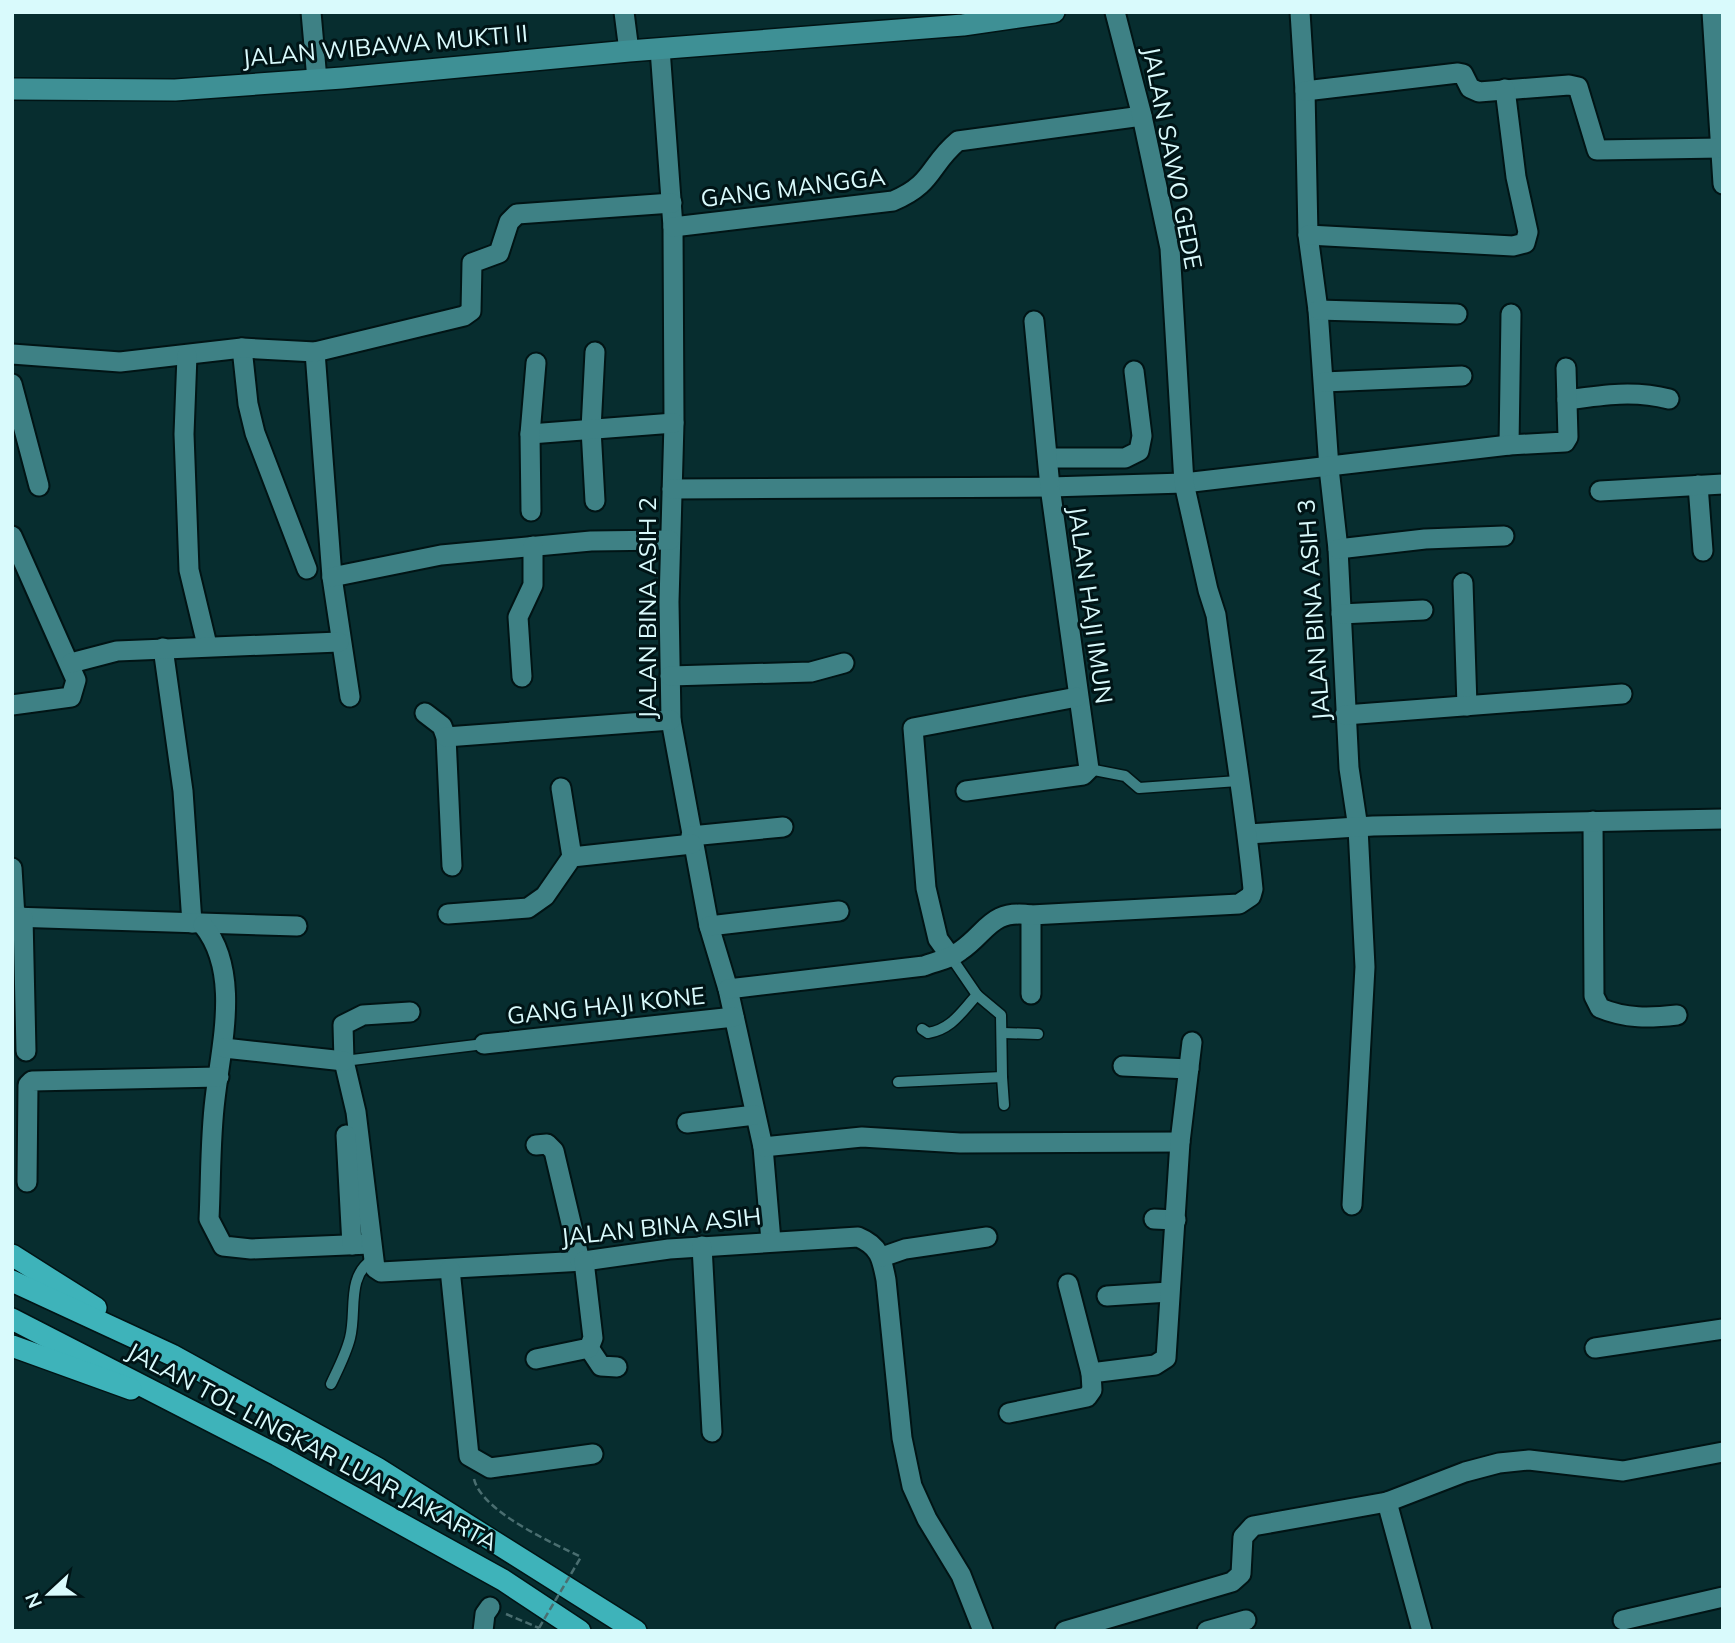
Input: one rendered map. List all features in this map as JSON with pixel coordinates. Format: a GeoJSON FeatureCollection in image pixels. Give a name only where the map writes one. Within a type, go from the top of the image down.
{"type":"FeatureCollection","features":[{"type":"Feature","properties":{"kind":"highway"},"geometry":{"type":"LineString","coordinates":[[12,1255],[172,1355]]}},
{"type":"Feature","properties":{"kind":"highway","name":"JALAN TOL LINGKAR LUAR JAKARTA"},"geometry":{"type":"LineString","coordinates":[[12,1281],[172,1355],[377,1468],[636,1631]]}},
{"type":"Feature","properties":{"kind":"highway","name":"JALAN TOL LINGKAR LUAR JAKARTA"},"geometry":{"type":"LineString","coordinates":[[12,1320],[192,1409],[503,1580],[580,1631]]}},
{"type":"Feature","properties":{"kind":"highway"},"geometry":{"type":"LineString","coordinates":[[12,1346],[87,1375],[192,1409]]}},
{"type":"Feature","properties":{"kind":"main road","name":"JALAN WIBAWA MUKTI II"},"geometry":{"type":"LineString","coordinates":[[12,89],[175,90],[317,80],[629,51],[963,25],[1054,12]]}},
{"type":"Feature","properties":{"kind":"street"},"geometry":{"type":"LineString","coordinates":[[311,12],[317,80]]}},
{"type":"Feature","properties":{"kind":"street"},"geometry":{"type":"LineString","coordinates":[[624,12],[629,51]]}},
{"type":"Feature","properties":{"kind":"street","name":"JALAN SAWO GEDE"},"geometry":{"type":"LineString","coordinates":[[951,957],[963,949],[986,924],[1001,916],[1017,913],[1031,915],[1239,904],[1251,896],[1253,889],[1248,834],[1238,781],[1216,615],[1184,483],[1170,248],[1142,116],[1115,12]]}},
{"type":"Feature","properties":{"kind":"street","name":"JALAN BINA ASIH 3"},"geometry":{"type":"LineString","coordinates":[[1300,12],[1305,91],[1308,235],[1318,310],[1329,468],[1338,549],[1349,768],[1358,828],[1365,990],[1352,1205]]}},
{"type":"Feature","properties":{"kind":"street"},"geometry":{"type":"LineString","coordinates":[[1712,12],[1723,184]]}},
{"type":"Feature","properties":{"kind":"street","name":"JALAN BINA ASIH 2"},"geometry":{"type":"LineString","coordinates":[[660,49],[673,227],[671,720],[709,926],[734,1017],[763,1146],[771,1241]]}},
{"type":"Feature","properties":{"kind":"street"},"geometry":{"type":"LineString","coordinates":[[1305,91],[1458,73],[1463,74],[1474,91],[1578,87],[1597,150],[1721,148]]}},
{"type":"Feature","properties":{"kind":"street"},"geometry":{"type":"LineString","coordinates":[[1308,235],[1513,246],[1525,243],[1528,232],[1516,177],[1505,89]]}},
{"type":"Feature","properties":{"kind":"street","name":"GANG MANGGA"},"geometry":{"type":"LineString","coordinates":[[673,227],[893,201],[916,191],[945,152],[958,141],[1142,116]]}},
{"type":"Feature","properties":{"kind":"street"},"geometry":{"type":"LineString","coordinates":[[12,354],[120,362],[242,348],[315,352],[464,316],[471,311],[472,263],[499,253],[509,222],[517,214],[672,203]]}},
{"type":"Feature","properties":{"kind":"street"},"geometry":{"type":"LineString","coordinates":[[1318,310],[1457,314]]}},
{"type":"Feature","properties":{"kind":"street"},"geometry":{"type":"LineString","coordinates":[[1509,444],[1511,314]]}},
{"type":"Feature","properties":{"kind":"street","name":"JALAN HAJI IMUN"},"geometry":{"type":"LineString","coordinates":[[1034,321],[1050,487],[1089,769]]}},
{"type":"Feature","properties":{"kind":"street"},"geometry":{"type":"LineString","coordinates":[[242,348],[248,404],[255,433],[307,569]]}},
{"type":"Feature","properties":{"kind":"street"},"geometry":{"type":"LineString","coordinates":[[315,352],[332,577],[350,697]]}},
{"type":"Feature","properties":{"kind":"street"},"geometry":{"type":"LineString","coordinates":[[595,352],[591,429],[595,501]]}},
{"type":"Feature","properties":{"kind":"street"},"geometry":{"type":"LineString","coordinates":[[187,355],[184,434],[188,570],[207,645]]}},
{"type":"Feature","properties":{"kind":"street"},"geometry":{"type":"LineString","coordinates":[[531,510],[530,433],[536,363]]}},
{"type":"Feature","properties":{"kind":"street"},"geometry":{"type":"LineString","coordinates":[[671,489],[1050,487],[1184,483],[1329,468],[1509,444],[1565,442],[1568,437],[1566,368]]}},
{"type":"Feature","properties":{"kind":"street"},"geometry":{"type":"LineString","coordinates":[[1049,458],[1125,458],[1139,451],[1142,436],[1134,371]]}},
{"type":"Feature","properties":{"kind":"street"},"geometry":{"type":"LineString","coordinates":[[1324,382],[1462,376]]}},
{"type":"Feature","properties":{"kind":"street"},"geometry":{"type":"LineString","coordinates":[[12,384],[38,486]]}},
{"type":"Feature","properties":{"kind":"street"},"geometry":{"type":"LineString","coordinates":[[1567,400],[1613,393],[1649,394],[1669,399]]}},
{"type":"Feature","properties":{"kind":"street"},"geometry":{"type":"LineString","coordinates":[[530,433],[674,423]]}},
{"type":"Feature","properties":{"kind":"street"},"geometry":{"type":"LineString","coordinates":[[1600,491],[1723,484]]}},
{"type":"Feature","properties":{"kind":"street"},"geometry":{"type":"LineString","coordinates":[[1698,485],[1703,551]]}},
{"type":"Feature","properties":{"kind":"street"},"geometry":{"type":"LineString","coordinates":[[12,536],[71,663],[76,680],[71,696],[12,705]]}},
{"type":"Feature","properties":{"kind":"street"},"geometry":{"type":"LineString","coordinates":[[1338,549],[1504,536]]}},
{"type":"Feature","properties":{"kind":"street"},"geometry":{"type":"LineString","coordinates":[[332,577],[440,555],[533,546],[670,540]]}},
{"type":"Feature","properties":{"kind":"street"},"geometry":{"type":"LineString","coordinates":[[522,677],[518,617],[533,585],[533,546]]}},
{"type":"Feature","properties":{"kind":"street"},"geometry":{"type":"LineString","coordinates":[[1463,583],[1467,706]]}},
{"type":"Feature","properties":{"kind":"street"},"geometry":{"type":"LineString","coordinates":[[1341,614],[1423,610]]}},
{"type":"Feature","properties":{"kind":"street"},"geometry":{"type":"LineString","coordinates":[[71,663],[117,651],[207,645],[340,642]]}},
{"type":"Feature","properties":{"kind":"street"},"geometry":{"type":"LineString","coordinates":[[163,648],[183,791],[197,924],[217,949],[222,973],[224,1048],[219,1077],[209,1219],[223,1246],[251,1249],[365,1250]]}},
{"type":"Feature","properties":{"kind":"street"},"geometry":{"type":"LineString","coordinates":[[670,676],[803,672],[829,669],[844,663]]}},
{"type":"Feature","properties":{"kind":"street"},"geometry":{"type":"LineString","coordinates":[[1345,715],[1622,694]]}},
{"type":"Feature","properties":{"kind":"street"},"geometry":{"type":"LineString","coordinates":[[727,989],[924,965],[951,957],[938,939],[926,888],[913,728],[1077,696]]}},
{"type":"Feature","properties":{"kind":"street"},"geometry":{"type":"LineString","coordinates":[[425,713],[442,726],[446,737],[452,866]]}},
{"type":"Feature","properties":{"kind":"street"},"geometry":{"type":"LineString","coordinates":[[446,737],[671,720]]}},
{"type":"Feature","properties":{"kind":"street"},"geometry":{"type":"LineString","coordinates":[[966,791],[1083,775],[1089,769]]}},
{"type":"Feature","properties":{"kind":"street"},"geometry":{"type":"LineString","coordinates":[[448,914],[528,908],[545,896],[572,857],[561,788]]}},
{"type":"Feature","properties":{"kind":"street"},"geometry":{"type":"LineString","coordinates":[[1248,834],[1358,828],[1723,819]]}},
{"type":"Feature","properties":{"kind":"street"},"geometry":{"type":"LineString","coordinates":[[1593,821],[1594,996],[1600,1008],[1623,1016],[1643,1018],[1677,1015]]}},
{"type":"Feature","properties":{"kind":"street"},"geometry":{"type":"LineString","coordinates":[[572,857],[783,827]]}},
{"type":"Feature","properties":{"kind":"street"},"geometry":{"type":"LineString","coordinates":[[12,868],[26,1051]]}},
{"type":"Feature","properties":{"kind":"street"},"geometry":{"type":"LineString","coordinates":[[709,926],[839,911]]}},
{"type":"Feature","properties":{"kind":"street"},"geometry":{"type":"LineString","coordinates":[[1031,915],[1031,994]]}},
{"type":"Feature","properties":{"kind":"street"},"geometry":{"type":"LineString","coordinates":[[17,917],[297,926]]}},
{"type":"Feature","properties":{"kind":"street"},"geometry":{"type":"LineString","coordinates":[[365,1250],[356,1112],[344,1061],[343,1025],[346,1020],[363,1014],[410,1012]]}},
{"type":"Feature","properties":{"kind":"street","name":"GANG HAJI KONE"},"geometry":{"type":"LineString","coordinates":[[484,1044],[734,1017]]}},
{"type":"Feature","properties":{"kind":"street"},"geometry":{"type":"LineString","coordinates":[[1091,1373],[1155,1365],[1166,1358],[1180,1142],[1192,1042]]}},
{"type":"Feature","properties":{"kind":"street"},"geometry":{"type":"LineString","coordinates":[[224,1048],[344,1061]]}},
{"type":"Feature","properties":{"kind":"street"},"geometry":{"type":"LineString","coordinates":[[1123,1066],[1189,1069]]}},
{"type":"Feature","properties":{"kind":"street"},"geometry":{"type":"LineString","coordinates":[[27,1182],[21,1101],[29,1085],[36,1080],[219,1077]]}},
{"type":"Feature","properties":{"kind":"street"},"geometry":{"type":"LineString","coordinates":[[343,1083],[365,1250]]}},
{"type":"Feature","properties":{"kind":"street"},"geometry":{"type":"LineString","coordinates":[[687,1123],[755,1115]]}},
{"type":"Feature","properties":{"kind":"street"},"geometry":{"type":"LineString","coordinates":[[763,1146],[862,1137],[960,1143],[1180,1142]]}},
{"type":"Feature","properties":{"kind":"street"},"geometry":{"type":"LineString","coordinates":[[536,1145],[547,1144],[554,1151],[582,1261],[593,1338],[589,1348]]}},
{"type":"Feature","properties":{"kind":"street"},"geometry":{"type":"LineString","coordinates":[[1154,1219],[1176,1220]]}},
{"type":"Feature","properties":{"kind":"street","name":"JALAN BINA ASIH"},"geometry":{"type":"LineString","coordinates":[[365,1250],[375,1268],[381,1272],[582,1261],[702,1246],[858,1237],[870,1242],[882,1256]]}},
{"type":"Feature","properties":{"kind":"street"},"geometry":{"type":"LineString","coordinates":[[983,1631],[961,1575],[927,1519],[912,1486],[901,1438],[882,1256],[905,1249],[987,1237]]}},
{"type":"Feature","properties":{"kind":"street"},"geometry":{"type":"LineString","coordinates":[[702,1246],[712,1432]]}},
{"type":"Feature","properties":{"kind":"street"},"geometry":{"type":"LineString","coordinates":[[450,1269],[469,1456],[490,1468],[593,1454]]}},
{"type":"Feature","properties":{"kind":"street"},"geometry":{"type":"LineString","coordinates":[[1009,1413],[1087,1397],[1092,1390],[1091,1373],[1068,1284]]}},
{"type":"Feature","properties":{"kind":"street"},"geometry":{"type":"LineString","coordinates":[[1107,1296],[1169,1292]]}},
{"type":"Feature","properties":{"kind":"street"},"geometry":{"type":"LineString","coordinates":[[1595,1348],[1723,1329]]}},
{"type":"Feature","properties":{"kind":"street"},"geometry":{"type":"LineString","coordinates":[[536,1359],[589,1348]]}},
{"type":"Feature","properties":{"kind":"street"},"geometry":{"type":"LineString","coordinates":[[589,1348],[601,1366],[617,1367]]}},
{"type":"Feature","properties":{"kind":"street"},"geometry":{"type":"LineString","coordinates":[[1065,1631],[1232,1582],[1241,1574],[1243,1537],[1253,1526],[1387,1502],[1465,1472],[1499,1463],[1529,1460],[1623,1471],[1723,1452]]}},
{"type":"Feature","properties":{"kind":"street"},"geometry":{"type":"LineString","coordinates":[[1387,1502],[1422,1631]]}},
{"type":"Feature","properties":{"kind":"street"},"geometry":{"type":"LineString","coordinates":[[1623,1620],[1723,1597]]}},
{"type":"Feature","properties":{"kind":"street"},"geometry":{"type":"LineString","coordinates":[[483,1631],[485,1614],[490,1607]]}},
{"type":"Feature","properties":{"kind":"street"},"geometry":{"type":"LineString","coordinates":[[1206,1631],[1246,1620]]}},
{"type":"Feature","properties":{"kind":"lane"},"geometry":{"type":"LineString","coordinates":[[1089,769],[1125,776],[1139,788],[1238,781]]}},
{"type":"Feature","properties":{"kind":"lane"},"geometry":{"type":"LineString","coordinates":[[951,957],[977,995],[1001,1015],[1004,1105]]}},
{"type":"Feature","properties":{"kind":"lane"},"geometry":{"type":"LineString","coordinates":[[922,1029],[928,1034],[942,1031],[954,1022],[977,995]]}},
{"type":"Feature","properties":{"kind":"lane"},"geometry":{"type":"LineString","coordinates":[[1003,1033],[1038,1034]]}},
{"type":"Feature","properties":{"kind":"lane"},"geometry":{"type":"LineString","coordinates":[[344,1061],[484,1044]]}},
{"type":"Feature","properties":{"kind":"lane"},"geometry":{"type":"LineString","coordinates":[[898,1082],[1002,1077]]}},
{"type":"Feature","properties":{"kind":"lane"},"geometry":{"type":"LineString","coordinates":[[331,1384],[350,1340],[356,1279],[365,1250]]}},
{"type":"Feature","properties":{"kind":"path"},"geometry":{"type":"LineString","coordinates":[[469,1456],[477,1489],[488,1501],[534,1534],[581,1557],[540,1628],[490,1607]]}}]}
